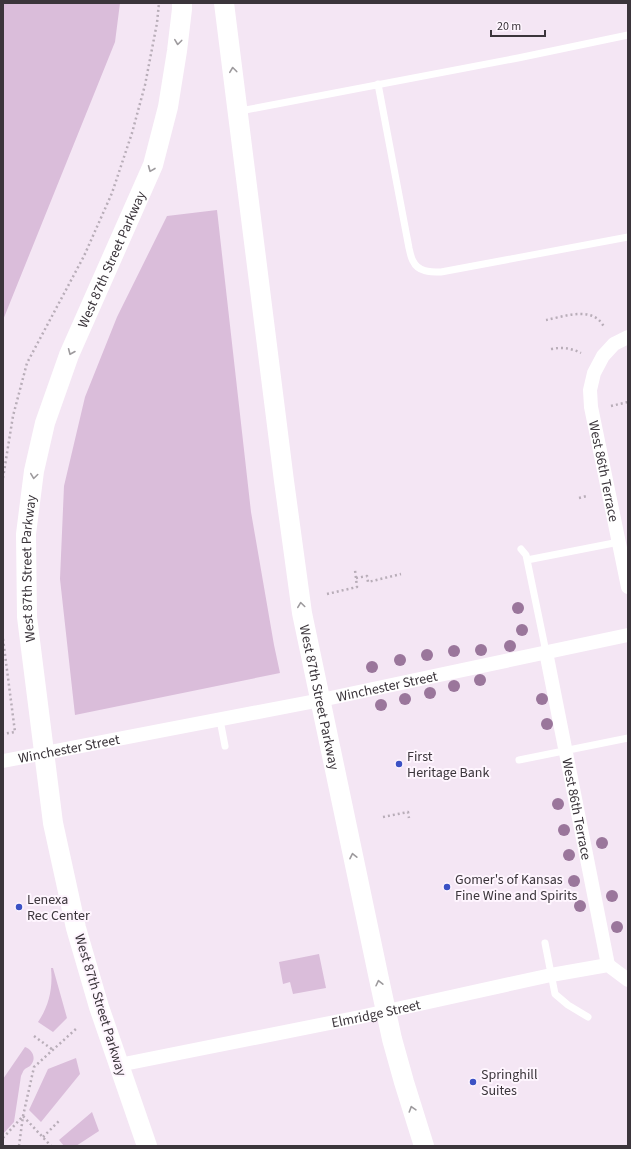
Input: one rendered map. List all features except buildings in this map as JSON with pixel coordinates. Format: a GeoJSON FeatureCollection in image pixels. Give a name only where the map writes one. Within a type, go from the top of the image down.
{"type":"FeatureCollection","features":[{"type":"Feature","properties":{"kind":"main road","name":"West 87th Street Parkway"},"geometry":{"type":"LineString","coordinates":[[147,1146],[99,1007],[76,928],[53,823],[27,617],[26,534],[34,471],[45,423],[69,355],[153,165],[168,108],[177,51],[182,3]]}},
{"type":"Feature","properties":{"kind":"main road","name":"West 87th Street Parkway"},"geometry":{"type":"LineString","coordinates":[[224,3],[283,474],[302,613],[386,1011],[404,1082],[424,1146]]}},
{"type":"Feature","properties":{"kind":"street","name":"West 86th Terrace"},"geometry":{"type":"LineString","coordinates":[[628,337],[614,344],[603,356],[594,373],[590,390],[591,407],[628,588]]}},
{"type":"Feature","properties":{"kind":"street","name":"Winchester Street"},"geometry":{"type":"LineString","coordinates":[[3,761],[321,700],[628,635]]}},
{"type":"Feature","properties":{"kind":"street","name":"West 86th Terrace"},"geometry":{"type":"LineString","coordinates":[[546,652],[608,965]]}},
{"type":"Feature","properties":{"kind":"street","name":"Elmridge Street"},"geometry":{"type":"LineString","coordinates":[[119,1065],[386,1011],[551,975],[608,965]]}},
{"type":"Feature","properties":{"kind":"street"},"geometry":{"type":"LineString","coordinates":[[608,965],[628,980]]}},
{"type":"Feature","properties":{"kind":"lane"},"geometry":{"type":"LineString","coordinates":[[238,111],[518,58],[628,35]]}},
{"type":"Feature","properties":{"kind":"lane"},"geometry":{"type":"LineString","coordinates":[[378,84],[409,248],[413,262],[421,270],[441,272],[628,237]]}},
{"type":"Feature","properties":{"kind":"lane"},"geometry":{"type":"LineString","coordinates":[[527,560],[619,542]]}},
{"type":"Feature","properties":{"kind":"lane"},"geometry":{"type":"LineString","coordinates":[[521,550],[526,555],[546,652]]}},
{"type":"Feature","properties":{"kind":"lane"},"geometry":{"type":"LineString","coordinates":[[220,720],[225,746]]}},
{"type":"Feature","properties":{"kind":"lane"},"geometry":{"type":"LineString","coordinates":[[519,760],[628,738]]}},
{"type":"Feature","properties":{"kind":"lane"},"geometry":{"type":"LineString","coordinates":[[545,943],[555,994],[568,1005],[588,1017]]}},
{"type":"Feature","properties":{"kind":"path"},"geometry":{"type":"LineString","coordinates":[[3,478],[13,416],[27,363],[84,256],[112,192],[132,133],[145,85],[157,23],[159,3]]}},
{"type":"Feature","properties":{"kind":"path"},"geometry":{"type":"LineString","coordinates":[[546,320],[580,314],[590,315],[599,320],[605,328]]}},
{"type":"Feature","properties":{"kind":"path"},"geometry":{"type":"LineString","coordinates":[[551,349],[566,348],[581,353]]}},
{"type":"Feature","properties":{"kind":"path"},"geometry":{"type":"LineString","coordinates":[[611,406],[628,402]]}},
{"type":"Feature","properties":{"kind":"path"},"geometry":{"type":"LineString","coordinates":[[579,498],[588,496]]}},
{"type":"Feature","properties":{"kind":"path"},"geometry":{"type":"LineString","coordinates":[[327,594],[357,588],[355,570]]}},
{"type":"Feature","properties":{"kind":"path"},"geometry":{"type":"LineString","coordinates":[[356,578],[367,576],[368,582],[401,574]]}},
{"type":"Feature","properties":{"kind":"path"},"geometry":{"type":"LineString","coordinates":[[3,639],[14,732],[3,734]]}},
{"type":"Feature","properties":{"kind":"path"},"geometry":{"type":"LineString","coordinates":[[383,817],[408,812],[409,818]]}},
{"type":"Feature","properties":{"kind":"path"},"geometry":{"type":"LineString","coordinates":[[19,1146],[23,1116],[34,1067],[77,1028]]}},
{"type":"Feature","properties":{"kind":"path"},"geometry":{"type":"LineString","coordinates":[[34,1036],[53,1050]]}},
{"type":"Feature","properties":{"kind":"path"},"geometry":{"type":"LineString","coordinates":[[23,1116],[51,1146]]}},
{"type":"Feature","properties":{"kind":"path"},"geometry":{"type":"LineString","coordinates":[[3,1138],[23,1116]]}},
{"type":"Feature","properties":{"kind":"path"},"geometry":{"type":"LineString","coordinates":[[43,1137],[59,1121]]}},
{"type":"Feature","properties":{"kind":"shaded area"},"geometry":{"type":"Polygon","coordinates":[[[3,3],[120,3],[115,42],[3,320],[3,3]]]}},
{"type":"Feature","properties":{"kind":"shaded area"},"geometry":{"type":"Polygon","coordinates":[[[217,210],[251,512],[280,673],[75,715],[60,579],[64,486],[85,397],[117,317],[167,216],[217,210]]]}},
{"type":"Feature","properties":{"kind":"shaded area"},"geometry":{"type":"Polygon","coordinates":[[[319,954],[326,988],[293,994],[290,982],[283,984],[279,962],[319,954]]]}},
{"type":"Feature","properties":{"kind":"shaded area"},"geometry":{"type":"Polygon","coordinates":[[[51,968],[53,968],[67,1018],[53,1032],[38,1022],[45,1010],[51,990],[51,968]]]}},
{"type":"Feature","properties":{"kind":"shaded area"},"geometry":{"type":"Polygon","coordinates":[[[25,1047],[32,1052],[34,1058],[30,1066],[25,1069],[21,1076],[14,1122],[3,1134],[3,1079],[25,1047]]]}},
{"type":"Feature","properties":{"kind":"shaded area"},"geometry":{"type":"Polygon","coordinates":[[[76,1058],[80,1074],[41,1122],[29,1110],[48,1069],[76,1058]]]}},
{"type":"Feature","properties":{"kind":"shaded area"},"geometry":{"type":"Polygon","coordinates":[[[92,1112],[99,1131],[76,1146],[64,1146],[59,1140],[92,1112]]]}},
{"type":"Feature","properties":{"kind":"place","name":"First Heritage Bank"},"geometry":{"type":"Point","coordinates":[399,764]}},
{"type":"Feature","properties":{"kind":"place","name":"Gomer's of Kansas Fine Wine and Spirits"},"geometry":{"type":"Point","coordinates":[447,887]}},
{"type":"Feature","properties":{"kind":"place","name":"Lenexa Rec Center"},"geometry":{"type":"Point","coordinates":[19,907]}},
{"type":"Feature","properties":{"kind":"place","name":"Springhill Suites"},"geometry":{"type":"Point","coordinates":[473,1082]}}]}
